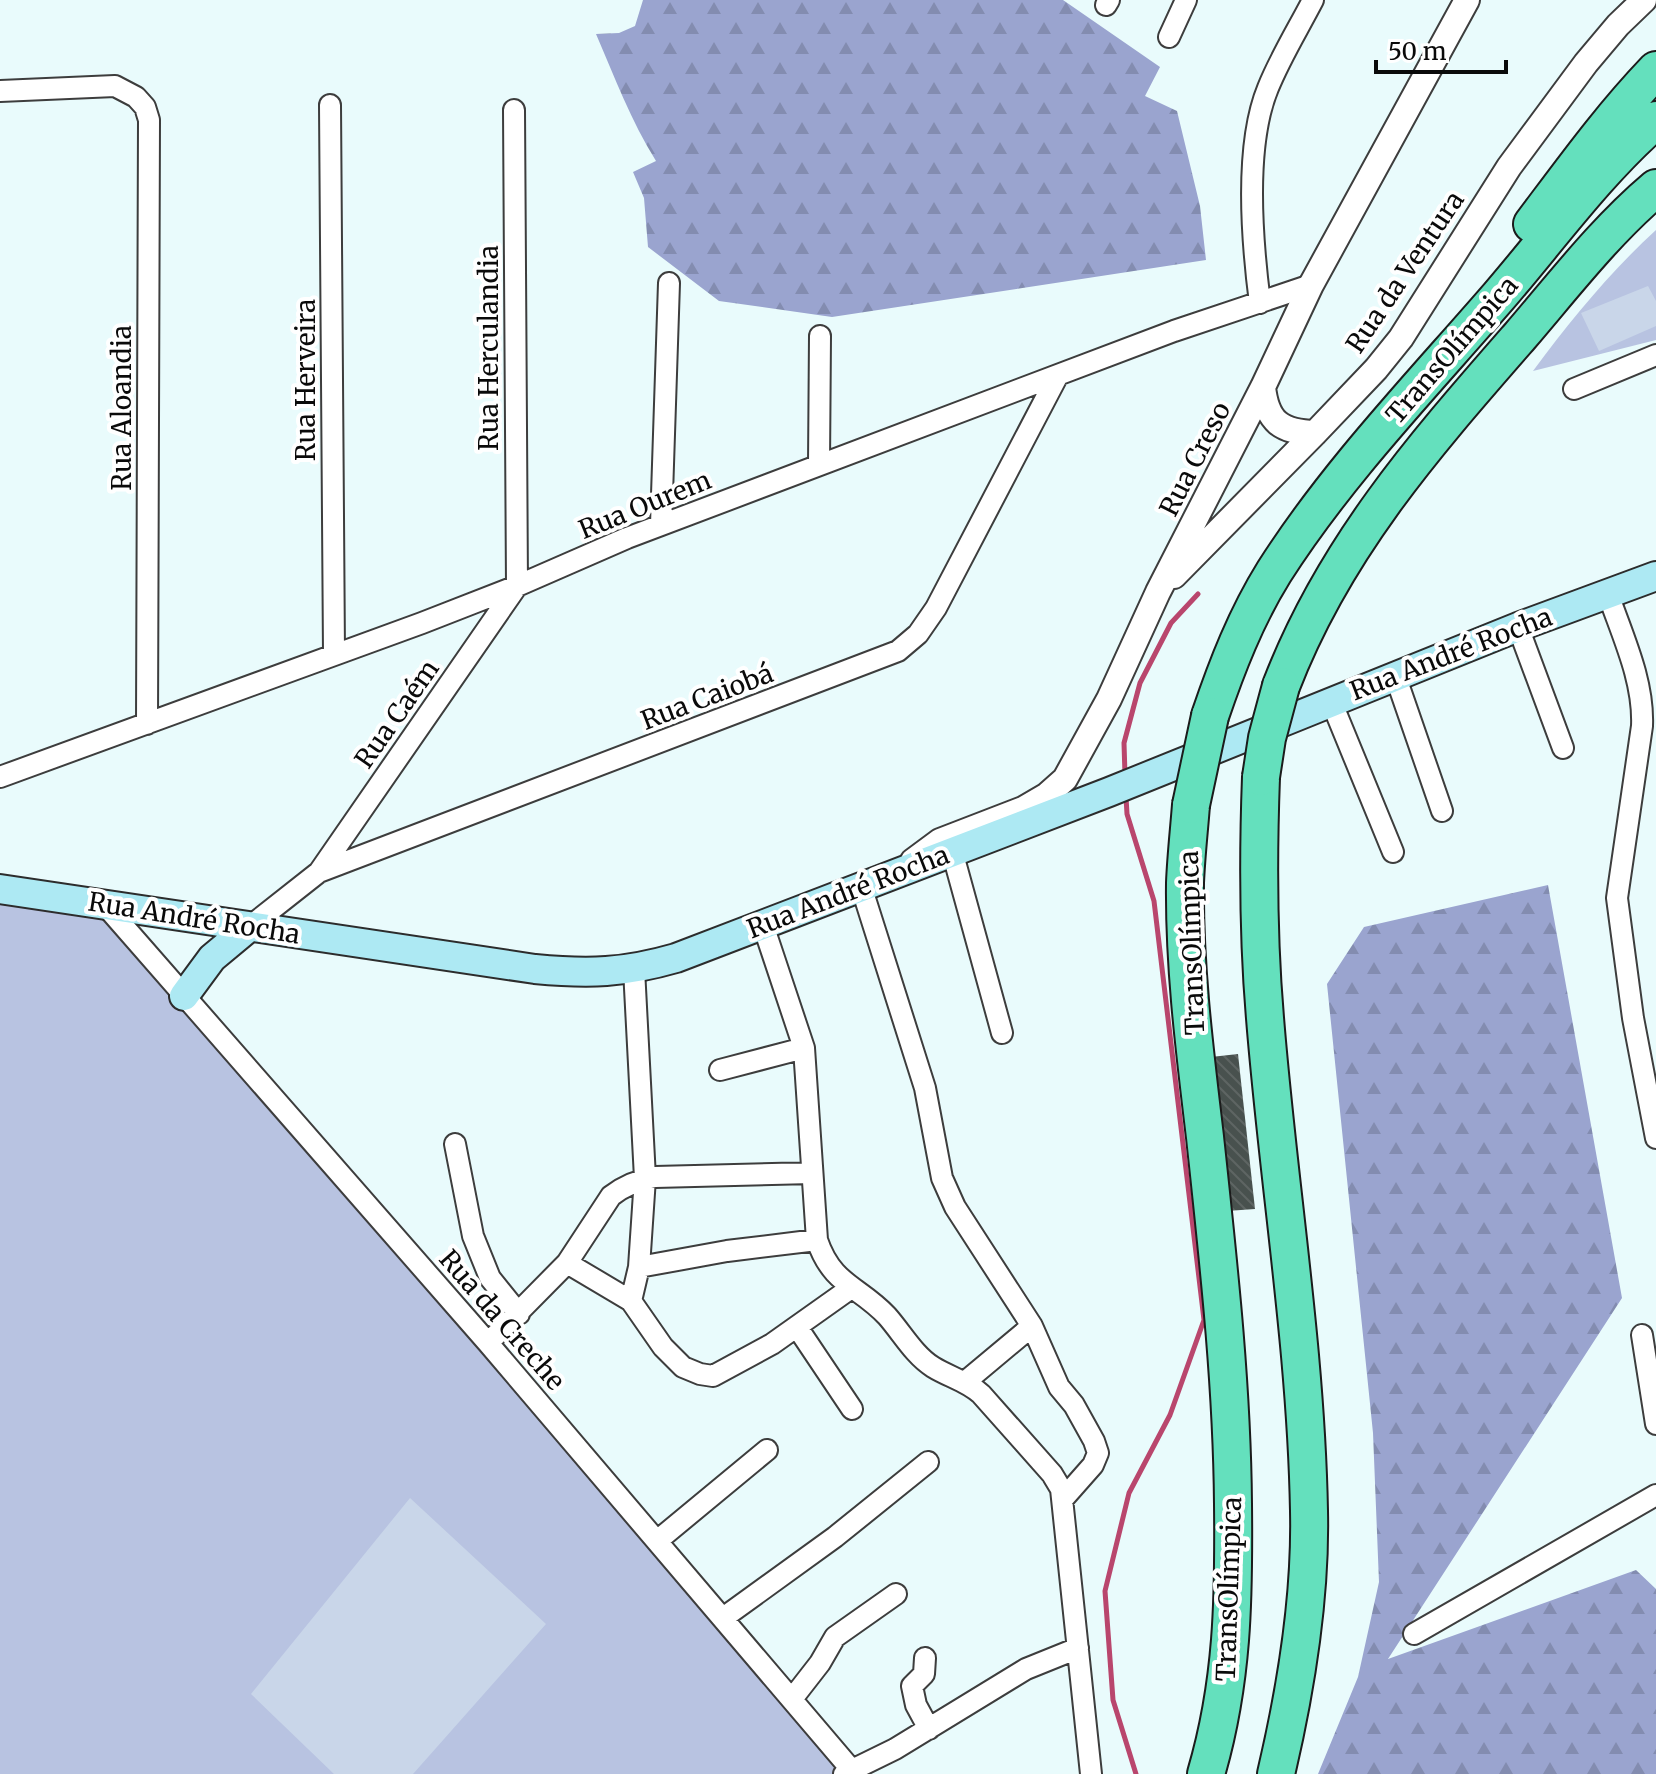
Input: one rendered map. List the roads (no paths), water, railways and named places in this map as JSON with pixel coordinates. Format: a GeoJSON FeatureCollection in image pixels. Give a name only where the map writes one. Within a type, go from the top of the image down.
{"type":"FeatureCollection","features":[{"type":"Feature","properties":{"kind":"highway"},"geometry":{"type":"LineString","coordinates":[[1401,410],[1454,327],[1575,163],[1624,103],[1656,70]]}},
{"type":"Feature","properties":{"kind":"highway","name":"TransOlímpica"},"geometry":{"type":"LineString","coordinates":[[1206,1774],[1230,1664],[1234,1563],[1233,1441],[1225,1323],[1197,1067],[1185,883],[1191,805],[1210,716],[1227,666],[1273,574],[1309,521],[1558,225],[1656,120]]}},
{"type":"Feature","properties":{"kind":"highway","name":"TransOlímpica"},"geometry":{"type":"LineString","coordinates":[[1276,1774],[1286,1731],[1306,1600],[1309,1513],[1303,1398],[1265,1019],[1257,878],[1261,777],[1267,738],[1281,686],[1299,638],[1366,523],[1416,455],[1578,269],[1656,188]]}},
{"type":"Feature","properties":{"kind":"main road","name":"Rua André Rocha"},"geometry":{"type":"LineString","coordinates":[[0,889],[535,969],[588,972],[634,969],[676,958],[1109,792],[1395,675],[1656,576]]}},
{"type":"Feature","properties":{"kind":"main road"},"geometry":{"type":"LineString","coordinates":[[184,996],[212,958],[248,928]]}},
{"type":"Feature","properties":{"kind":"street"},"geometry":{"type":"LineString","coordinates":[[1169,37],[1186,0]]}},
{"type":"Feature","properties":{"kind":"street"},"geometry":{"type":"LineString","coordinates":[[1260,303],[1253,250],[1257,124],[1268,88],[1313,0]]}},
{"type":"Feature","properties":{"kind":"street","name":"Rua Creso"},"geometry":{"type":"LineString","coordinates":[[901,870],[940,841],[1023,809],[1047,795],[1065,779],[1109,699],[1158,592],[1263,387],[1311,285],[1467,0]]}},
{"type":"Feature","properties":{"kind":"street","name":"Rua da Ventura"},"geometry":{"type":"LineString","coordinates":[[1158,592],[1376,369],[1401,338],[1509,167],[1586,63],[1644,0]]}},
{"type":"Feature","properties":{"kind":"street","name":"Rua Aloandia"},"geometry":{"type":"LineString","coordinates":[[0,91],[115,86],[136,97],[145,107],[149,120],[147,724]]}},
{"type":"Feature","properties":{"kind":"street","name":"Rua Herveira"},"geometry":{"type":"LineString","coordinates":[[330,105],[334,654]]}},
{"type":"Feature","properties":{"kind":"street","name":"Rua Herculandia"},"geometry":{"type":"LineString","coordinates":[[514,110],[517,586]]}},
{"type":"Feature","properties":{"kind":"street"},"geometry":{"type":"LineString","coordinates":[[661,525],[669,283]]}},
{"type":"Feature","properties":{"kind":"street","name":"Rua Ourem"},"geometry":{"type":"LineString","coordinates":[[0,777],[517,586],[661,525],[819,464],[1174,331],[1311,285]]}},
{"type":"Feature","properties":{"kind":"street"},"geometry":{"type":"LineString","coordinates":[[819,464],[820,336]]}},
{"type":"Feature","properties":{"kind":"street"},"geometry":{"type":"LineString","coordinates":[[1574,389],[1656,355]]}},
{"type":"Feature","properties":{"kind":"street","name":"Rua Caiobá"},"geometry":{"type":"LineString","coordinates":[[248,928],[319,872],[898,651],[918,634],[936,608],[1058,375]]}},
{"type":"Feature","properties":{"kind":"street"},"geometry":{"type":"LineString","coordinates":[[1263,387],[1265,403],[1278,424],[1285,429],[1315,433]]}},
{"type":"Feature","properties":{"kind":"street","name":"Rua Caém"},"geometry":{"type":"LineString","coordinates":[[319,872],[517,586]]}},
{"type":"Feature","properties":{"kind":"street"},"geometry":{"type":"LineString","coordinates":[[1608,594],[1639,684],[1643,707],[1617,898],[1631,1002],[1656,1138]]}},
{"type":"Feature","properties":{"kind":"street"},"geometry":{"type":"LineString","coordinates":[[1518,627],[1563,748]]}},
{"type":"Feature","properties":{"kind":"street"},"geometry":{"type":"LineString","coordinates":[[1395,675],[1442,811]]}},
{"type":"Feature","properties":{"kind":"street"},"geometry":{"type":"LineString","coordinates":[[1331,701],[1393,852]]}},
{"type":"Feature","properties":{"kind":"street"},"geometry":{"type":"LineString","coordinates":[[952,851],[1002,1033]]}},
{"type":"Feature","properties":{"kind":"street"},"geometry":{"type":"LineString","coordinates":[[861,886],[925,1088],[942,1178],[955,1207],[1032,1326],[1059,1387],[1074,1405],[1098,1453],[1093,1465],[1063,1499]]}},
{"type":"Feature","properties":{"kind":"street","name":"Rua da Creche"},"geometry":{"type":"LineString","coordinates":[[105,905],[488,1343],[792,1699],[851,1773]]}},
{"type":"Feature","properties":{"kind":"street"},"geometry":{"type":"LineString","coordinates":[[763,925],[804,1048],[817,1240],[830,1268],[886,1315],[924,1360],[981,1394],[1058,1483],[1063,1499],[1091,1774]]}},
{"type":"Feature","properties":{"kind":"street"},"geometry":{"type":"LineString","coordinates":[[631,1301],[639,1267],[645,1178],[634,969]]}},
{"type":"Feature","properties":{"kind":"street"},"geometry":{"type":"LineString","coordinates":[[720,1070],[804,1048]]}},
{"type":"Feature","properties":{"kind":"street"},"geometry":{"type":"LineString","coordinates":[[455,1144],[477,1248],[490,1278],[519,1314]]}},
{"type":"Feature","properties":{"kind":"street"},"geometry":{"type":"LineString","coordinates":[[488,1343],[567,1263],[611,1196],[620,1189],[645,1178],[812,1173]]}},
{"type":"Feature","properties":{"kind":"street"},"geometry":{"type":"LineString","coordinates":[[639,1267],[727,1251],[817,1240]]}},
{"type":"Feature","properties":{"kind":"street"},"geometry":{"type":"LineString","coordinates":[[567,1263],[631,1301],[663,1347],[683,1367],[713,1376],[797,1327],[851,1288]]}},
{"type":"Feature","properties":{"kind":"street"},"geometry":{"type":"LineString","coordinates":[[965,1382],[1032,1326]]}},
{"type":"Feature","properties":{"kind":"street"},"geometry":{"type":"LineString","coordinates":[[797,1327],[852,1409]]}},
{"type":"Feature","properties":{"kind":"street"},"geometry":{"type":"LineString","coordinates":[[1642,1335],[1656,1424]]}},
{"type":"Feature","properties":{"kind":"street"},"geometry":{"type":"LineString","coordinates":[[657,1541],[767,1450]]}},
{"type":"Feature","properties":{"kind":"street"},"geometry":{"type":"LineString","coordinates":[[723,1618],[835,1537],[928,1462]]}},
{"type":"Feature","properties":{"kind":"street"},"geometry":{"type":"LineString","coordinates":[[1414,1634],[1656,1495]]}},
{"type":"Feature","properties":{"kind":"street"},"geometry":{"type":"LineString","coordinates":[[1630,1510],[1656,1509]]}},
{"type":"Feature","properties":{"kind":"street"},"geometry":{"type":"LineString","coordinates":[[792,1699],[820,1663],[835,1637],[896,1594]]}},
{"type":"Feature","properties":{"kind":"street"},"geometry":{"type":"LineString","coordinates":[[851,1773],[1026,1669],[1078,1648]]}},
{"type":"Feature","properties":{"kind":"street"},"geometry":{"type":"LineString","coordinates":[[925,1658],[924,1674],[912,1686],[912,1694],[929,1729]]}},
{"type":"Feature","properties":{"kind":"waterway"},"geometry":{"type":"LineString","coordinates":[[1125,775],[1124,743],[1140,683],[1171,623],[1198,594]]}},
{"type":"Feature","properties":{"kind":"waterway"},"geometry":{"type":"LineString","coordinates":[[1126,797],[1127,814],[1154,901],[1204,1320],[1170,1415],[1129,1493],[1105,1591],[1113,1700],[1136,1774]]}}]}
